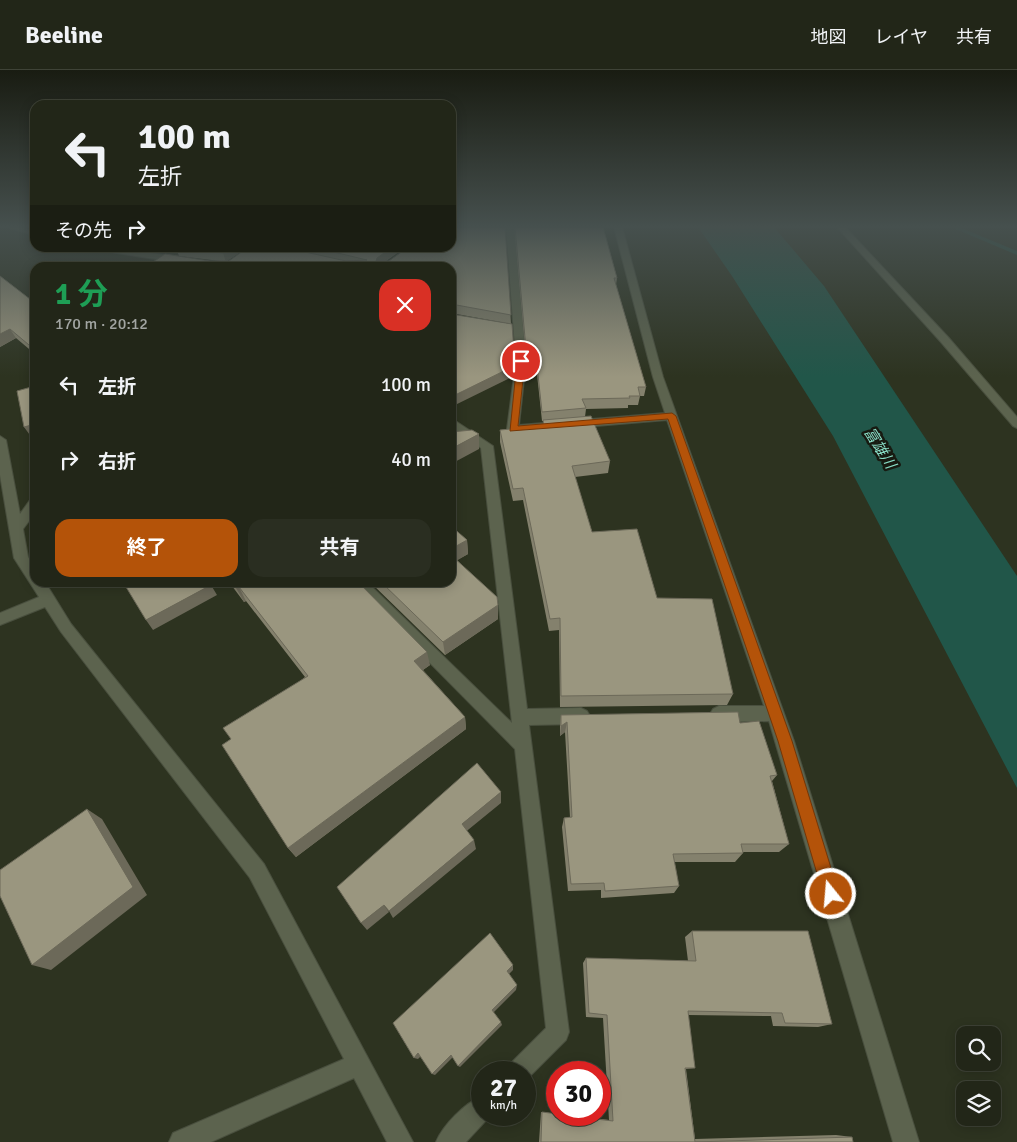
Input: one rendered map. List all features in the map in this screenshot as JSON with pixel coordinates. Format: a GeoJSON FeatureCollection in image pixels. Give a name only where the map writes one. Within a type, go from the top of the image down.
{"type":"FeatureCollection","features":[{"type":"Feature","properties":{"kind":"street"},"geometry":{"type":"LineString","coordinates":[[511,277],[513,329],[521,361],[513,429],[672,416]]}},
{"type":"Feature","properties":{"kind":"street"},"geometry":{"type":"LineString","coordinates":[[632,277],[658,377],[775,713],[906,1142]]}},
{"type":"Feature","properties":{"kind":"street"},"geometry":{"type":"LineString","coordinates":[[888,277],[1017,424]]}},
{"type":"Feature","properties":{"kind":"street"},"geometry":{"type":"LineString","coordinates":[[456,424],[487,446],[558,1032],[529,1061]]}},
{"type":"Feature","properties":{"kind":"street"},"geometry":{"type":"LineString","coordinates":[[0,440],[21,558],[30,572]]}},
{"type":"Feature","properties":{"kind":"street"},"geometry":{"type":"LineString","coordinates":[[15,530],[30,510]]}},
{"type":"Feature","properties":{"kind":"street"},"geometry":{"type":"LineString","coordinates":[[0,521],[15,530]]}},
{"type":"Feature","properties":{"kind":"street"},"geometry":{"type":"LineString","coordinates":[[40,587],[66,628],[257,871],[400,1142]]}},
{"type":"Feature","properties":{"kind":"street"},"geometry":{"type":"LineString","coordinates":[[362,587],[524,745]]}},
{"type":"Feature","properties":{"kind":"street"},"geometry":{"type":"LineString","coordinates":[[0,619],[48,600]]}},
{"type":"Feature","properties":{"kind":"street"},"geometry":{"type":"LineString","coordinates":[[706,714],[775,713]]}},
{"type":"Feature","properties":{"kind":"street"},"geometry":{"type":"LineString","coordinates":[[520,717],[598,716]]}},
{"type":"Feature","properties":{"kind":"street"},"geometry":{"type":"LineString","coordinates":[[182,1142],[359,1064]]}},
{"type":"Feature","properties":{"kind":"street"},"geometry":{"type":"LineString","coordinates":[[449,1142],[471,1119]]}},
{"type":"Feature","properties":{"kind":"water","name":"富雄川"},"geometry":{"type":"Polygon","coordinates":[[[733,277],[816,277],[1017,576],[1017,788],[833,436],[733,277]]]}},
{"type":"Feature","properties":{"kind":"building"},"geometry":{"type":"Polygon","coordinates":[[[1,277],[30,299],[30,346],[10,329],[0,334],[1,277]]]}},
{"type":"Feature","properties":{"kind":"building"},"geometry":{"type":"Polygon","coordinates":[[[456,277],[508,277],[511,315],[456,305],[456,277]]]}},
{"type":"Feature","properties":{"kind":"building"},"geometry":{"type":"Polygon","coordinates":[[[520,277],[617,277],[614,278],[646,387],[638,387],[640,396],[582,399],[586,408],[542,412],[536,356],[527,360],[520,277]]]}},
{"type":"Feature","properties":{"kind":"building"},"geometry":{"type":"Polygon","coordinates":[[[456,315],[512,324],[514,352],[512,367],[456,395],[456,315]]]}},
{"type":"Feature","properties":{"kind":"building"},"geometry":{"type":"Polygon","coordinates":[[[30,387],[30,425],[24,427],[17,391],[30,387]]]}},
{"type":"Feature","properties":{"kind":"building"},"geometry":{"type":"Polygon","coordinates":[[[591,416],[610,461],[572,466],[592,532],[637,529],[657,598],[712,599],[733,694],[561,696],[560,618],[550,619],[523,488],[513,489],[500,430],[544,426],[543,420],[591,416]]]}},
{"type":"Feature","properties":{"kind":"building"},"geometry":{"type":"Polygon","coordinates":[[[472,430],[479,434],[456,446],[456,432],[472,430]]]}},
{"type":"Feature","properties":{"kind":"building"},"geometry":{"type":"Polygon","coordinates":[[[456,530],[467,540],[456,546],[456,530]]]}},
{"type":"Feature","properties":{"kind":"building"},"geometry":{"type":"Polygon","coordinates":[[[456,560],[497,597],[498,605],[443,642],[386,587],[456,587],[456,560]]]}},
{"type":"Feature","properties":{"kind":"building"},"geometry":{"type":"Polygon","coordinates":[[[126,587],[207,587],[146,620],[126,587]]]}},
{"type":"Feature","properties":{"kind":"building"},"geometry":{"type":"Polygon","coordinates":[[[239,587],[363,587],[427,652],[414,661],[465,717],[288,848],[222,745],[231,739],[223,728],[308,676],[239,587]]]}},
{"type":"Feature","properties":{"kind":"building"},"geometry":{"type":"Polygon","coordinates":[[[738,712],[740,723],[759,721],[777,775],[770,776],[789,844],[741,844],[743,853],[673,854],[679,886],[605,891],[604,883],[571,884],[564,818],[572,817],[567,722],[561,726],[561,715],[738,712]]]}},
{"type":"Feature","properties":{"kind":"building"},"geometry":{"type":"Polygon","coordinates":[[[477,763],[501,792],[462,824],[474,840],[389,911],[384,905],[361,923],[337,887],[477,763]]]}},
{"type":"Feature","properties":{"kind":"building"},"geometry":{"type":"Polygon","coordinates":[[[87,809],[133,887],[32,965],[0,896],[0,870],[87,809]]]}},
{"type":"Feature","properties":{"kind":"building"},"geometry":{"type":"Polygon","coordinates":[[[692,931],[808,931],[832,1024],[785,1023],[782,1013],[688,1011],[695,1068],[685,1068],[695,1142],[541,1142],[542,1112],[546,1112],[546,1126],[611,1126],[611,1121],[613,1121],[607,1015],[589,1013],[586,958],[696,961],[692,931]]]}},
{"type":"Feature","properties":{"kind":"building"},"geometry":{"type":"Polygon","coordinates":[[[490,933],[513,965],[507,971],[517,985],[492,1010],[501,1022],[458,1066],[451,1055],[432,1074],[418,1053],[414,1058],[393,1023],[490,933]]]}},
{"type":"Feature","properties":{"kind":"building"},"geometry":{"type":"Polygon","coordinates":[[[852,1137],[853,1142],[695,1142],[852,1137]]]}},
{"type":"Feature","properties":{"kind":"route"},"geometry":{"type":"LineString","coordinates":[[521,361],[513,429],[672,416],[785,741],[831,894]]}}]}
